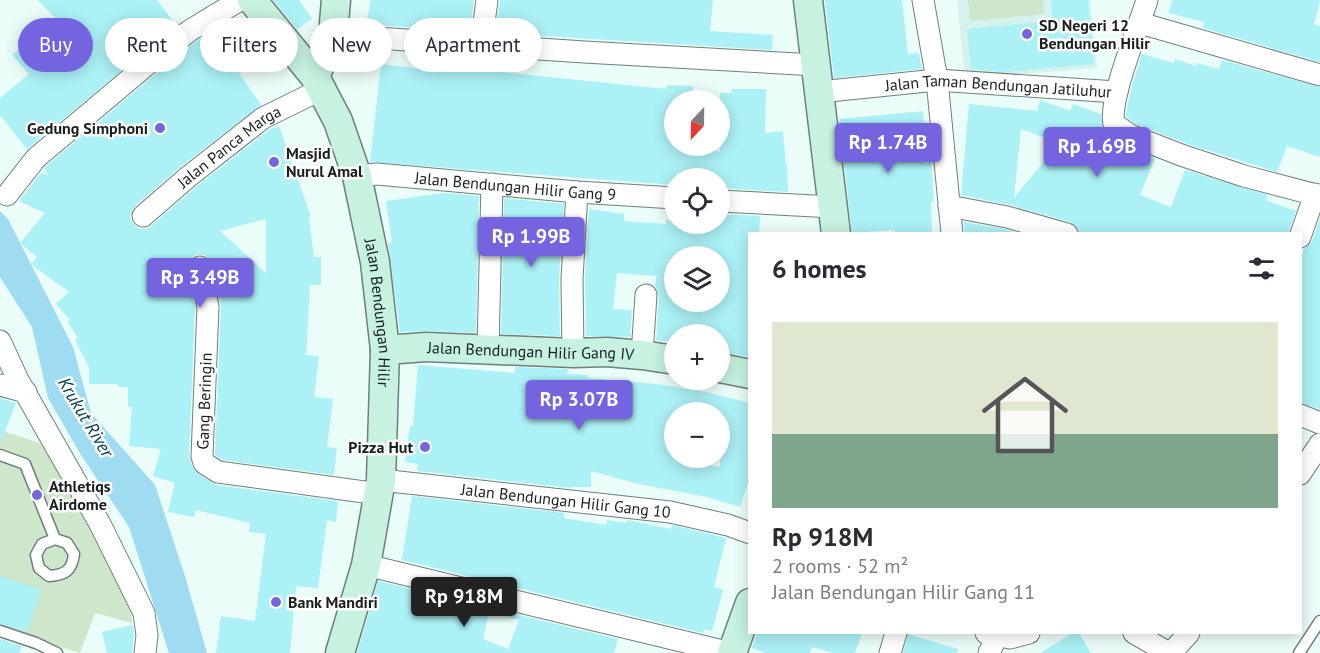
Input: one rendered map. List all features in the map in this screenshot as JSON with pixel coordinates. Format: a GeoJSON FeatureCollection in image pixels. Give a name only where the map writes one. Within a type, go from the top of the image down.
{"type":"FeatureCollection","features":[{"type":"Feature","properties":{"kind":"street"},"geometry":{"type":"LineString","coordinates":[[7,195],[36,158],[189,32],[240,0]]}},
{"type":"Feature","properties":{"kind":"street","name":"Jalan Bendungan Hilir"},"geometry":{"type":"LineString","coordinates":[[252,0],[319,83],[338,121],[357,176],[375,262],[385,350],[380,487],[366,565],[340,653]]}},
{"type":"Feature","properties":{"kind":"street"},"geometry":{"type":"LineString","coordinates":[[334,18],[336,0]]}},
{"type":"Feature","properties":{"kind":"street"},"geometry":{"type":"LineString","coordinates":[[485,18],[487,0]]}},
{"type":"Feature","properties":{"kind":"street"},"geometry":{"type":"LineString","coordinates":[[730,203],[834,220],[811,74],[808,0]]}},
{"type":"Feature","properties":{"kind":"street"},"geometry":{"type":"LineString","coordinates":[[923,0],[937,80],[952,232]]}},
{"type":"Feature","properties":{"kind":"street","name":"Jalan Taman Bendungan Jatiluhur"},"geometry":{"type":"LineString","coordinates":[[542,50],[811,74],[1117,92],[1147,0]]}},
{"type":"Feature","properties":{"kind":"street"},"geometry":{"type":"LineString","coordinates":[[1140,23],[1320,75]]}},
{"type":"Feature","properties":{"kind":"street"},"geometry":{"type":"LineString","coordinates":[[319,83],[322,72]]}},
{"type":"Feature","properties":{"kind":"street","name":"Jalan Panca Marga"},"geometry":{"type":"LineString","coordinates":[[143,216],[263,117],[319,83]]}},
{"type":"Feature","properties":{"kind":"street"},"geometry":{"type":"LineString","coordinates":[[1117,92],[1113,112],[1114,124],[1130,135],[1244,176],[1318,195],[1302,232]]}},
{"type":"Feature","properties":{"kind":"street","name":"Jalan Bendungan Hilir Gang 9"},"geometry":{"type":"LineString","coordinates":[[357,176],[377,174],[664,197]]}},
{"type":"Feature","properties":{"kind":"street"},"geometry":{"type":"LineString","coordinates":[[488,348],[492,184]]}},
{"type":"Feature","properties":{"kind":"street"},"geometry":{"type":"LineString","coordinates":[[573,353],[572,279],[577,192]]}},
{"type":"Feature","properties":{"kind":"street"},"geometry":{"type":"LineString","coordinates":[[949,206],[1007,217],[1060,232]]}},
{"type":"Feature","properties":{"kind":"street","name":"Gang Beringin"},"geometry":{"type":"LineString","coordinates":[[200,267],[208,307],[202,434],[204,464],[218,472],[380,487]]}},
{"type":"Feature","properties":{"kind":"street"},"geometry":{"type":"LineString","coordinates":[[642,355],[646,295]]}},
{"type":"Feature","properties":{"kind":"street"},"geometry":{"type":"LineString","coordinates":[[0,341],[18,380],[100,524],[144,613],[147,635],[145,653]]}},
{"type":"Feature","properties":{"kind":"street","name":"Jalan Bendungan Hilir Gang IV"},"geometry":{"type":"LineString","coordinates":[[385,350],[426,347],[488,348],[573,353],[607,352],[664,358]]}},
{"type":"Feature","properties":{"kind":"street"},"geometry":{"type":"LineString","coordinates":[[730,370],[748,374]]}},
{"type":"Feature","properties":{"kind":"street"},"geometry":{"type":"LineString","coordinates":[[0,385],[26,392]]}},
{"type":"Feature","properties":{"kind":"street"},"geometry":{"type":"LineString","coordinates":[[1302,416],[1320,423]]}},
{"type":"Feature","properties":{"kind":"street"},"geometry":{"type":"LineString","coordinates":[[1302,471],[1320,444]]}},
{"type":"Feature","properties":{"kind":"street","name":"Jalan Bendungan Hilir Gang 10"},"geometry":{"type":"LineString","coordinates":[[380,487],[670,512],[728,525],[748,532]]}},
{"type":"Feature","properties":{"kind":"street"},"geometry":{"type":"LineString","coordinates":[[366,565],[732,653],[748,609]]}},
{"type":"Feature","properties":{"kind":"street"},"geometry":{"type":"LineString","coordinates":[[890,653],[896,634]]}},
{"type":"Feature","properties":{"kind":"street"},"geometry":{"type":"LineString","coordinates":[[991,641],[1025,634]]}},
{"type":"Feature","properties":{"kind":"street"},"geometry":{"type":"LineString","coordinates":[[1136,634],[1170,653],[1188,634]]}},
{"type":"Feature","properties":{"kind":"lane"},"geometry":{"type":"LineString","coordinates":[[0,455],[25,464],[55,539]]}},
{"type":"Feature","properties":{"kind":"lane"},"geometry":{"type":"LineString","coordinates":[[1299,653],[1320,621]]}},
{"type":"Feature","properties":{"kind":"lane"},"geometry":{"type":"LineString","coordinates":[[0,631],[57,653]]}},
{"type":"Feature","properties":{"kind":"shaded area","name":"SD Negeri 12 Bendungan Hilir"},"geometry":{"type":"Polygon","coordinates":[[[957,0],[1090,0],[1097,68],[965,78],[957,0]]]}},
{"type":"Feature","properties":{"kind":"shaded area"},"geometry":{"type":"Polygon","coordinates":[[[968,0],[1043,0],[1044,14],[970,21],[968,0]]]}},
{"type":"Feature","properties":{"kind":"shaded area","name":"Athletiqs Airdome"},"geometry":{"type":"Polygon","coordinates":[[[0,430],[40,443],[109,546],[131,607],[132,623],[95,613],[80,653],[0,628],[0,430]]]}},
{"type":"Feature","properties":{"kind":"water","name":"Krukut River"},"geometry":{"type":"Polygon","coordinates":[[[0,211],[8,219],[73,347],[91,413],[155,485],[207,653],[169,653],[129,527],[81,455],[48,398],[32,327],[0,277],[0,211]]]}},
{"type":"Feature","properties":{"kind":"building"},"geometry":{"type":"Polygon","coordinates":[[[38,0],[157,0],[171,18],[105,18],[105,72],[120,72],[27,149],[0,115],[0,98],[29,74],[27,72],[93,72],[93,18],[55,18],[38,0]]]}},
{"type":"Feature","properties":{"kind":"building"},"geometry":{"type":"Polygon","coordinates":[[[273,0],[299,0],[311,18],[298,28],[298,18],[288,18],[273,0]]]}},
{"type":"Feature","properties":{"kind":"building"},"geometry":{"type":"Polygon","coordinates":[[[371,0],[474,0],[472,18],[404,18],[404,27],[392,26],[392,18],[367,18],[371,0]]]}},
{"type":"Feature","properties":{"kind":"building"},"geometry":{"type":"Polygon","coordinates":[[[500,0],[713,0],[710,31],[773,35],[772,50],[542,36],[542,18],[497,18],[500,0]]]}},
{"type":"Feature","properties":{"kind":"building"},"geometry":{"type":"Polygon","coordinates":[[[825,0],[902,0],[908,54],[919,53],[922,69],[834,78],[825,0]]]}},
{"type":"Feature","properties":{"kind":"building","name":"SD Negeri 12 Bendungan Hilir"},"geometry":{"type":"Polygon","coordinates":[[[1051,0],[1088,0],[1094,64],[1005,72],[971,69],[967,29],[1053,21],[1051,0]]]}},
{"type":"Feature","properties":{"kind":"building"},"geometry":{"type":"Polygon","coordinates":[[[1172,0],[1320,0],[1314,24],[1320,26],[1320,62],[1203,28],[1204,22],[1169,13],[1172,0]]]}},
{"type":"Feature","properties":{"kind":"building"},"geometry":{"type":"Polygon","coordinates":[[[200,39],[200,72],[238,72],[261,105],[180,167],[135,206],[130,218],[133,224],[145,229],[151,226],[270,129],[279,126],[311,217],[309,218],[314,257],[321,257],[321,285],[310,285],[306,355],[319,356],[314,397],[333,399],[327,447],[337,448],[334,475],[223,460],[215,455],[221,305],[212,264],[205,255],[198,254],[191,258],[187,269],[195,308],[189,455],[192,466],[197,473],[216,485],[338,501],[336,522],[327,520],[318,588],[296,586],[290,653],[216,653],[221,616],[255,621],[266,534],[249,532],[250,523],[196,510],[194,517],[168,512],[175,483],[153,476],[161,449],[129,446],[132,407],[128,407],[128,387],[118,387],[118,384],[89,384],[89,367],[75,340],[78,338],[67,321],[70,320],[56,304],[69,292],[31,264],[37,257],[20,243],[45,213],[19,201],[41,173],[48,175],[45,167],[159,72],[188,72],[188,48],[200,39]],[[266,219],[220,231],[266,273],[266,219]]]}},
{"type":"Feature","properties":{"kind":"building"},"geometry":{"type":"Polygon","coordinates":[[[18,50],[18,62],[12,55],[18,50]]]}},
{"type":"Feature","properties":{"kind":"building"},"geometry":{"type":"Polygon","coordinates":[[[1142,54],[1174,63],[1175,59],[1196,66],[1197,63],[1219,69],[1222,60],[1320,87],[1320,157],[1287,146],[1277,172],[1185,143],[1136,124],[1126,117],[1126,113],[1142,54]]]}},
{"type":"Feature","properties":{"kind":"building"},"geometry":{"type":"Polygon","coordinates":[[[392,65],[404,67],[404,72],[501,72],[666,89],[667,85],[693,86],[693,90],[664,90],[664,156],[730,156],[730,93],[732,89],[766,89],[765,133],[783,131],[788,192],[730,189],[730,168],[664,168],[664,184],[370,162],[380,72],[392,72],[392,65]]]}},
{"type":"Feature","properties":{"kind":"building"},"geometry":{"type":"Polygon","coordinates":[[[1040,100],[1070,111],[1073,104],[1101,114],[1103,130],[1107,135],[1125,147],[1155,158],[1140,195],[1171,207],[1185,170],[1268,195],[1266,200],[1296,211],[1289,232],[1078,232],[1076,226],[1070,222],[1010,205],[961,195],[969,104],[1037,111],[1040,100]],[[1021,129],[1014,198],[1059,143],[1021,129]]]}},
{"type":"Feature","properties":{"kind":"building"},"geometry":{"type":"Polygon","coordinates":[[[923,111],[926,163],[931,162],[934,202],[931,201],[932,232],[895,232],[895,230],[852,232],[839,119],[923,111]]]}},
{"type":"Feature","properties":{"kind":"building"},"geometry":{"type":"Polygon","coordinates":[[[444,193],[479,196],[476,333],[400,332],[388,245],[392,243],[386,201],[444,193]]]}},
{"type":"Feature","properties":{"kind":"building"},"geometry":{"type":"Polygon","coordinates":[[[504,198],[564,204],[559,279],[560,336],[501,334],[504,198]]]}},
{"type":"Feature","properties":{"kind":"building"},"geometry":{"type":"Polygon","coordinates":[[[589,209],[624,214],[624,221],[664,224],[664,234],[730,234],[730,214],[760,216],[759,232],[748,232],[748,357],[730,354],[730,324],[664,324],[664,341],[656,340],[659,296],[655,286],[657,276],[617,273],[613,309],[632,310],[630,337],[586,336],[585,279],[589,209]]]}},
{"type":"Feature","properties":{"kind":"building"},"geometry":{"type":"Polygon","coordinates":[[[1320,218],[1320,409],[1302,404],[1302,255],[1312,241],[1320,218]]]}},
{"type":"Feature","properties":{"kind":"building"},"geometry":{"type":"Polygon","coordinates":[[[964,222],[1014,232],[965,232],[964,222]]]}},
{"type":"Feature","properties":{"kind":"building"},"geometry":{"type":"Polygon","coordinates":[[[418,365],[515,373],[515,367],[568,369],[567,374],[588,375],[588,378],[657,384],[664,385],[664,390],[694,390],[748,402],[748,483],[740,507],[707,497],[634,483],[591,471],[591,487],[570,488],[417,471],[418,464],[405,462],[410,426],[413,426],[418,365]]]}},
{"type":"Feature","properties":{"kind":"building"},"geometry":{"type":"Polygon","coordinates":[[[0,398],[16,403],[1,442],[0,442],[0,398]]]}},
{"type":"Feature","properties":{"kind":"building"},"geometry":{"type":"Polygon","coordinates":[[[412,496],[565,513],[564,518],[606,525],[607,520],[627,523],[627,520],[671,529],[672,525],[726,538],[714,587],[723,590],[712,631],[704,629],[703,633],[402,560],[412,496]]]}},
{"type":"Feature","properties":{"kind":"building"},"geometry":{"type":"Polygon","coordinates":[[[0,576],[41,590],[27,632],[0,624],[0,576]]]}},
{"type":"Feature","properties":{"kind":"building"},"geometry":{"type":"Polygon","coordinates":[[[378,581],[618,639],[614,653],[357,653],[378,581]],[[489,612],[483,639],[508,649],[519,620],[489,612]]]}},
{"type":"Feature","properties":{"kind":"building"},"geometry":{"type":"Polygon","coordinates":[[[133,625],[132,653],[107,653],[102,632],[133,625]]]}},
{"type":"Feature","properties":{"kind":"building"},"geometry":{"type":"Polygon","coordinates":[[[757,634],[862,634],[855,653],[833,653],[812,647],[810,653],[765,653],[752,648],[757,634]]]}},
{"type":"Feature","properties":{"kind":"building"},"geometry":{"type":"Polygon","coordinates":[[[908,634],[958,649],[957,653],[903,653],[908,634]]]}},
{"type":"Feature","properties":{"kind":"building"},"geometry":{"type":"Polygon","coordinates":[[[1071,634],[1080,634],[1091,653],[1040,653],[1071,634]]]}},
{"type":"Feature","properties":{"kind":"building"},"geometry":{"type":"Polygon","coordinates":[[[0,639],[22,646],[19,653],[0,653],[0,639]]]}},
{"type":"Feature","properties":{"kind":"place","name":"SD Negeri 12 Bendungan Hilir"},"geometry":{"type":"Point","coordinates":[1027,34]}},
{"type":"Feature","properties":{"kind":"place","name":"Gedung Simphoni"},"geometry":{"type":"Point","coordinates":[160,128]}},
{"type":"Feature","properties":{"kind":"place","name":"Masjid Nurul Amal"},"geometry":{"type":"Point","coordinates":[274,162]}},
{"type":"Feature","properties":{"kind":"place","name":"Pizza Hut"},"geometry":{"type":"Point","coordinates":[425,447]}},
{"type":"Feature","properties":{"kind":"place","name":"Athletiqs Airdome"},"geometry":{"type":"Point","coordinates":[37,495]}},
{"type":"Feature","properties":{"kind":"place","name":"Bank Mandiri"},"geometry":{"type":"Point","coordinates":[276,602]}}]}
